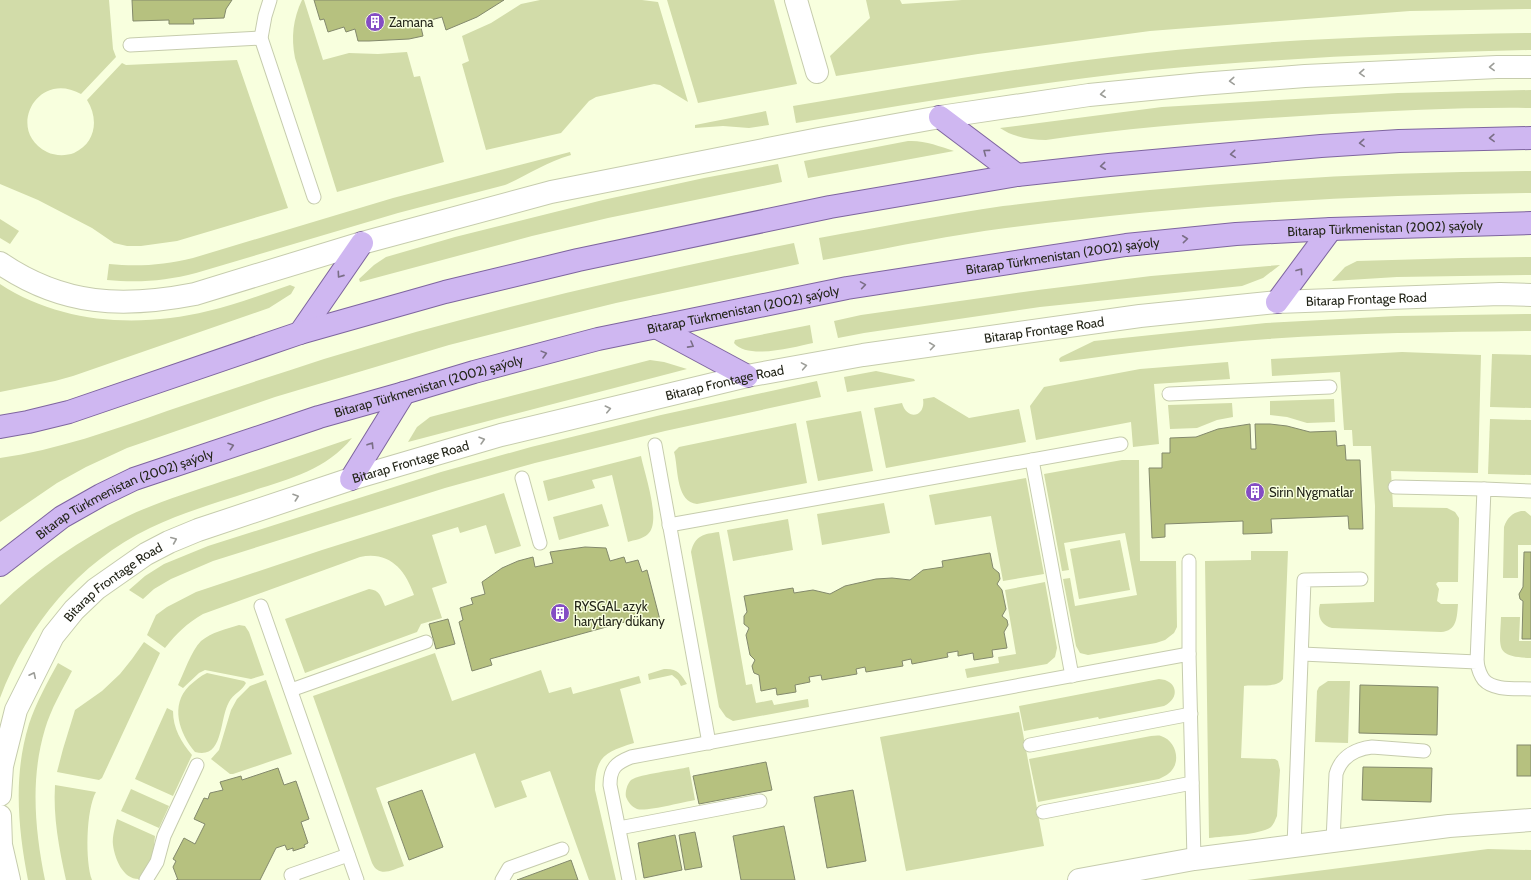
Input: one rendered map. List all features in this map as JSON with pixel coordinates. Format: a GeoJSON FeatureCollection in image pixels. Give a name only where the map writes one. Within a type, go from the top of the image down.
{"type":"FeatureCollection","features":[{"type":"Feature","properties":{"kind":"main road"},"geometry":{"type":"LineString","coordinates":[[940,117],[1017,175]]}},
{"type":"Feature","properties":{"kind":"main road"},"geometry":{"type":"LineString","coordinates":[[0,427],[69,412],[300,333],[445,292],[578,260],[830,207],[1017,175],[1321,146],[1399,141],[1531,138]]}},
{"type":"Feature","properties":{"kind":"main road","name":"Bitarap Türkmenistan (2002) şaýoly"},"geometry":{"type":"LineString","coordinates":[[0,565],[62,518],[100,495],[134,479],[319,417],[474,372],[598,339],[847,288],[1126,245],[1236,234],[1331,229],[1531,223]]}},
{"type":"Feature","properties":{"kind":"main road"},"geometry":{"type":"LineString","coordinates":[[1277,302],[1331,229]]}},
{"type":"Feature","properties":{"kind":"main road"},"geometry":{"type":"LineString","coordinates":[[300,333],[362,243]]}},
{"type":"Feature","properties":{"kind":"main road"},"geometry":{"type":"LineString","coordinates":[[656,327],[747,376]]}},
{"type":"Feature","properties":{"kind":"main road"},"geometry":{"type":"LineString","coordinates":[[351,479],[404,393]]}},
{"type":"Feature","properties":{"kind":"street"},"geometry":{"type":"LineString","coordinates":[[796,0],[817,72]]}},
{"type":"Feature","properties":{"kind":"street"},"geometry":{"type":"LineString","coordinates":[[0,263],[13,272],[37,284],[63,294],[93,301],[146,302],[195,294],[362,243],[551,192],[806,141],[940,117],[1089,95],[1201,84],[1313,76],[1497,67],[1531,67]]}},
{"type":"Feature","properties":{"kind":"street","name":"Bitarap Frontage Road"},"geometry":{"type":"LineString","coordinates":[[0,795],[2,766],[16,710],[53,636],[74,610],[96,589],[146,554],[169,542],[198,530],[351,479],[501,435],[747,376],[863,355],[1101,322],[1277,302],[1492,294],[1531,295]]}},
{"type":"Feature","properties":{"kind":"street"},"geometry":{"type":"LineString","coordinates":[[0,816],[1,845],[9,880]]}},
{"type":"Feature","properties":{"kind":"street"},"geometry":{"type":"LineString","coordinates":[[1079,880],[1194,859],[1449,826],[1531,820]]}},
{"type":"Feature","properties":{"kind":"lane"},"geometry":{"type":"LineString","coordinates":[[270,0],[261,38],[314,197]]}},
{"type":"Feature","properties":{"kind":"lane"},"geometry":{"type":"LineString","coordinates":[[130,46],[261,38]]}},
{"type":"Feature","properties":{"kind":"lane"},"geometry":{"type":"LineString","coordinates":[[1169,394],[1330,387]]}},
{"type":"Feature","properties":{"kind":"lane"},"geometry":{"type":"LineString","coordinates":[[669,525],[1120,444]]}},
{"type":"Feature","properties":{"kind":"lane"},"geometry":{"type":"LineString","coordinates":[[655,445],[708,743]]}},
{"type":"Feature","properties":{"kind":"lane"},"geometry":{"type":"LineString","coordinates":[[1032,460],[1072,676]]}},
{"type":"Feature","properties":{"kind":"lane"},"geometry":{"type":"LineString","coordinates":[[522,478],[540,543]]}},
{"type":"Feature","properties":{"kind":"lane"},"geometry":{"type":"LineString","coordinates":[[1395,486],[1531,491]]}},
{"type":"Feature","properties":{"kind":"lane"},"geometry":{"type":"LineString","coordinates":[[1484,489],[1477,662],[1479,671],[1484,680],[1493,686],[1531,689]]}},
{"type":"Feature","properties":{"kind":"lane"},"geometry":{"type":"LineString","coordinates":[[1189,561],[1189,654],[1194,859]]}},
{"type":"Feature","properties":{"kind":"lane"},"geometry":{"type":"LineString","coordinates":[[1294,846],[1304,580],[1361,579]]}},
{"type":"Feature","properties":{"kind":"lane"},"geometry":{"type":"LineString","coordinates":[[262,606],[357,880]]}},
{"type":"Feature","properties":{"kind":"lane"},"geometry":{"type":"LineString","coordinates":[[291,690],[426,642]]}},
{"type":"Feature","properties":{"kind":"lane"},"geometry":{"type":"LineString","coordinates":[[629,880],[610,785],[610,775],[615,766],[631,757],[1189,654]]}},
{"type":"Feature","properties":{"kind":"lane"},"geometry":{"type":"LineString","coordinates":[[1302,654],[1477,662]]}},
{"type":"Feature","properties":{"kind":"lane"},"geometry":{"type":"LineString","coordinates":[[1030,745],[1191,714]]}},
{"type":"Feature","properties":{"kind":"lane"},"geometry":{"type":"LineString","coordinates":[[1333,842],[1336,774],[1338,766],[1343,760],[1350,754],[1364,748],[1424,751]]}},
{"type":"Feature","properties":{"kind":"lane"},"geometry":{"type":"LineString","coordinates":[[146,880],[156,862],[164,836],[197,765]]}},
{"type":"Feature","properties":{"kind":"lane"},"geometry":{"type":"LineString","coordinates":[[1043,812],[1192,783]]}},
{"type":"Feature","properties":{"kind":"lane"},"geometry":{"type":"LineString","coordinates":[[619,828],[760,801]]}},
{"type":"Feature","properties":{"kind":"lane"},"geometry":{"type":"LineString","coordinates":[[502,880],[508,868],[562,849]]}},
{"type":"Feature","properties":{"kind":"lane"},"geometry":{"type":"LineString","coordinates":[[293,880],[291,875],[348,854]]}},
{"type":"Feature","properties":{"kind":"green space"},"geometry":{"type":"Polygon","coordinates":[[[0,0],[109,0],[113,49],[116,57],[81,94],[65,88],[51,90],[40,96],[32,106],[28,118],[28,131],[35,142],[47,152],[57,155],[71,154],[81,149],[87,143],[91,137],[94,122],[91,107],[87,100],[122,63],[126,65],[237,60],[288,208],[177,241],[141,246],[127,246],[114,243],[92,228],[38,200],[0,184],[0,0]]]}},
{"type":"Feature","properties":{"kind":"green space"},"geometry":{"type":"Polygon","coordinates":[[[302,0],[304,0],[323,60],[349,53],[378,54],[407,52],[414,77],[420,76],[444,162],[337,192],[295,58],[293,35],[295,21],[302,0]]]}},
{"type":"Feature","properties":{"kind":"green space"},"geometry":{"type":"Polygon","coordinates":[[[540,0],[642,0],[658,2],[688,102],[660,85],[654,84],[596,97],[589,101],[561,133],[486,150],[462,64],[469,61],[462,36],[491,23],[521,4],[540,0]]]}},
{"type":"Feature","properties":{"kind":"green space"},"geometry":{"type":"Polygon","coordinates":[[[667,0],[774,0],[797,84],[698,103],[667,0]]]}},
{"type":"Feature","properties":{"kind":"green space"},"geometry":{"type":"Polygon","coordinates":[[[866,0],[900,0],[902,4],[962,0],[1531,0],[1531,9],[1410,11],[1150,31],[978,54],[836,76],[830,56],[870,18],[866,0]]]}},
{"type":"Feature","properties":{"kind":"green space"},"geometry":{"type":"Polygon","coordinates":[[[1531,33],[1531,50],[1341,57],[1247,62],[1152,70],[1018,87],[796,123],[793,106],[1014,70],[1102,58],[1195,48],[1339,38],[1531,33]]]}},
{"type":"Feature","properties":{"kind":"green space"},"geometry":{"type":"Polygon","coordinates":[[[1531,90],[1531,108],[1481,108],[1332,114],[1153,127],[1046,140],[1010,134],[1000,128],[1162,107],[1398,93],[1531,90]]]}},
{"type":"Feature","properties":{"kind":"green space"},"geometry":{"type":"Polygon","coordinates":[[[766,111],[769,125],[749,128],[723,126],[695,128],[695,125],[766,111]]]}},
{"type":"Feature","properties":{"kind":"green space"},"geometry":{"type":"Polygon","coordinates":[[[908,141],[926,142],[954,151],[808,178],[804,161],[908,141]]]}},
{"type":"Feature","properties":{"kind":"green space"},"geometry":{"type":"Polygon","coordinates":[[[570,152],[571,155],[545,165],[505,185],[398,213],[196,273],[152,281],[107,280],[109,264],[151,265],[193,258],[393,198],[570,152]]]}},
{"type":"Feature","properties":{"kind":"green space"},"geometry":{"type":"Polygon","coordinates":[[[778,164],[782,182],[608,218],[532,236],[360,282],[359,279],[374,265],[386,257],[455,237],[603,200],[778,164]]]}},
{"type":"Feature","properties":{"kind":"green space"},"geometry":{"type":"Polygon","coordinates":[[[1531,171],[1531,193],[1334,199],[1203,207],[1137,213],[983,231],[823,260],[819,238],[1003,206],[1135,191],[1333,177],[1531,171]]]}},
{"type":"Feature","properties":{"kind":"green space"},"geometry":{"type":"Polygon","coordinates":[[[0,219],[19,231],[10,244],[0,238],[0,219]]]}},
{"type":"Feature","properties":{"kind":"green space"},"geometry":{"type":"Polygon","coordinates":[[[794,243],[799,264],[616,303],[449,345],[275,397],[127,448],[86,467],[57,483],[0,522],[0,458],[43,450],[85,439],[324,359],[441,325],[617,281],[794,243]]]}},
{"type":"Feature","properties":{"kind":"green space"},"geometry":{"type":"Polygon","coordinates":[[[1531,257],[1531,275],[1397,277],[1332,281],[1345,267],[1357,261],[1531,257]]]}},
{"type":"Feature","properties":{"kind":"green space"},"geometry":{"type":"Polygon","coordinates":[[[1280,265],[1263,278],[1242,286],[1040,307],[838,338],[834,321],[861,315],[1038,290],[1151,276],[1280,265]]]}},
{"type":"Feature","properties":{"kind":"green space"},"geometry":{"type":"Polygon","coordinates":[[[0,284],[24,297],[74,315],[101,319],[128,320],[155,320],[208,311],[229,306],[290,285],[295,287],[291,294],[269,308],[73,376],[0,392],[0,284]]]}},
{"type":"Feature","properties":{"kind":"green space"},"geometry":{"type":"Polygon","coordinates":[[[1531,314],[1531,331],[1333,335],[1190,346],[1060,362],[1059,359],[1094,341],[1266,323],[1397,316],[1531,314]]]}},
{"type":"Feature","properties":{"kind":"green space"},"geometry":{"type":"Polygon","coordinates":[[[810,325],[813,343],[760,352],[741,348],[734,343],[735,340],[810,325]]]}},
{"type":"Feature","properties":{"kind":"green space"},"geometry":{"type":"Polygon","coordinates":[[[1402,352],[1481,355],[1478,473],[1391,471],[1393,507],[1447,508],[1455,512],[1459,518],[1458,582],[1438,582],[1436,584],[1439,589],[1437,601],[1441,604],[1458,604],[1455,622],[1450,629],[1441,632],[1328,627],[1320,619],[1320,604],[1374,602],[1375,506],[1371,446],[1353,446],[1352,430],[1344,430],[1340,372],[1272,376],[1271,359],[1402,352]]]}},
{"type":"Feature","properties":{"kind":"green space"},"geometry":{"type":"Polygon","coordinates":[[[1492,354],[1531,355],[1531,408],[1490,407],[1492,354]]]}},
{"type":"Feature","properties":{"kind":"green space"},"geometry":{"type":"Polygon","coordinates":[[[650,360],[664,362],[687,369],[408,442],[417,427],[430,417],[650,360]]]}},
{"type":"Feature","properties":{"kind":"green space"},"geometry":{"type":"Polygon","coordinates":[[[1228,362],[1230,379],[1154,384],[1159,444],[1133,447],[1131,422],[1036,440],[1030,406],[1044,387],[1140,369],[1228,362]]]}},
{"type":"Feature","properties":{"kind":"green space"},"geometry":{"type":"Polygon","coordinates":[[[876,371],[914,379],[915,381],[847,392],[844,377],[876,371]]]}},
{"type":"Feature","properties":{"kind":"green space"},"geometry":{"type":"Polygon","coordinates":[[[817,381],[821,397],[665,431],[535,463],[445,488],[213,561],[171,579],[154,589],[143,599],[129,590],[145,576],[164,564],[208,546],[441,472],[531,447],[661,415],[817,381]]]}},
{"type":"Feature","properties":{"kind":"green space"},"geometry":{"type":"Polygon","coordinates":[[[934,397],[969,418],[1019,409],[1026,442],[886,468],[874,408],[902,403],[904,409],[912,414],[916,414],[922,410],[923,399],[934,397]]]}},
{"type":"Feature","properties":{"kind":"green space"},"geometry":{"type":"Polygon","coordinates":[[[1334,399],[1335,422],[1307,423],[1287,417],[1270,415],[1270,401],[1334,399]]]}},
{"type":"Feature","properties":{"kind":"green space"},"geometry":{"type":"Polygon","coordinates":[[[1232,403],[1233,417],[1217,420],[1197,428],[1170,429],[1168,405],[1232,403]]]}},
{"type":"Feature","properties":{"kind":"green space"},"geometry":{"type":"Polygon","coordinates":[[[861,411],[873,471],[818,481],[806,421],[861,411]]]}},
{"type":"Feature","properties":{"kind":"green space"},"geometry":{"type":"Polygon","coordinates":[[[1490,419],[1531,420],[1531,475],[1488,474],[1490,419]]]}},
{"type":"Feature","properties":{"kind":"green space"},"geometry":{"type":"Polygon","coordinates":[[[796,423],[807,483],[697,504],[690,502],[682,492],[674,452],[679,447],[796,423]]]}},
{"type":"Feature","properties":{"kind":"green space"},"geometry":{"type":"Polygon","coordinates":[[[352,438],[330,459],[318,466],[292,478],[199,508],[150,528],[124,542],[100,559],[58,598],[41,621],[25,645],[0,698],[0,605],[44,567],[76,545],[126,517],[186,493],[352,438]]]}},
{"type":"Feature","properties":{"kind":"green space"},"geometry":{"type":"Polygon","coordinates":[[[641,456],[653,508],[652,528],[644,537],[628,542],[612,475],[592,480],[595,488],[548,501],[543,481],[641,456]]]}},
{"type":"Feature","properties":{"kind":"green space"},"geometry":{"type":"Polygon","coordinates":[[[1122,460],[1139,460],[1140,561],[1176,561],[1177,627],[1174,633],[1165,640],[1156,643],[1088,655],[1080,653],[1076,646],[1063,579],[1070,578],[1075,606],[1137,595],[1125,533],[1064,543],[1069,570],[1062,571],[1044,474],[1122,460]]]}},
{"type":"Feature","properties":{"kind":"green space"},"geometry":{"type":"Polygon","coordinates":[[[1026,478],[1044,574],[1003,581],[991,516],[935,525],[929,495],[1026,478]]]}},
{"type":"Feature","properties":{"kind":"green space"},"geometry":{"type":"Polygon","coordinates":[[[504,493],[521,546],[495,554],[486,525],[460,533],[458,527],[432,535],[447,583],[432,588],[442,618],[421,624],[417,632],[305,673],[285,619],[369,589],[378,592],[385,606],[414,595],[406,577],[401,570],[387,560],[370,556],[360,557],[203,614],[182,629],[165,648],[147,635],[156,615],[167,607],[196,592],[322,550],[504,493]]]}},
{"type":"Feature","properties":{"kind":"green space"},"geometry":{"type":"Polygon","coordinates":[[[884,503],[890,533],[822,545],[817,514],[884,503]]]}},
{"type":"Feature","properties":{"kind":"green space"},"geometry":{"type":"Polygon","coordinates":[[[602,504],[609,526],[559,540],[553,517],[602,504]]]}},
{"type":"Feature","properties":{"kind":"green space"},"geometry":{"type":"Polygon","coordinates":[[[1521,511],[1525,511],[1531,516],[1531,545],[1518,545],[1518,578],[1503,578],[1504,527],[1510,516],[1521,511]]]}},
{"type":"Feature","properties":{"kind":"green space"},"geometry":{"type":"Polygon","coordinates":[[[788,519],[793,550],[733,561],[727,530],[788,519]]]}},
{"type":"Feature","properties":{"kind":"green space"},"geometry":{"type":"Polygon","coordinates":[[[719,532],[746,685],[752,684],[756,703],[772,700],[774,705],[808,699],[809,707],[733,721],[726,717],[719,707],[691,552],[695,542],[701,536],[719,532]]]}},
{"type":"Feature","properties":{"kind":"green space"},"geometry":{"type":"Polygon","coordinates":[[[1120,540],[1130,590],[1079,599],[1070,549],[1120,540]]]}},
{"type":"Feature","properties":{"kind":"green space"},"geometry":{"type":"Polygon","coordinates":[[[1251,551],[1288,551],[1283,679],[1276,684],[1271,685],[1244,686],[1241,758],[1275,759],[1278,761],[1280,770],[1277,816],[1272,826],[1266,830],[1209,838],[1205,561],[1251,560],[1251,551]]]}},
{"type":"Feature","properties":{"kind":"green space"},"geometry":{"type":"Polygon","coordinates":[[[1045,582],[1057,648],[1055,657],[1047,664],[967,678],[965,669],[999,663],[998,657],[1016,654],[1005,590],[1045,582]]]}},
{"type":"Feature","properties":{"kind":"green space"},"geometry":{"type":"Polygon","coordinates":[[[1501,617],[1520,617],[1519,641],[1531,641],[1531,658],[1511,656],[1505,653],[1502,649],[1500,643],[1501,617]]]}},
{"type":"Feature","properties":{"kind":"green space"},"geometry":{"type":"Polygon","coordinates":[[[239,625],[245,626],[249,632],[264,675],[251,679],[205,670],[199,673],[183,688],[178,685],[191,656],[201,641],[214,633],[239,625]]]}},
{"type":"Feature","properties":{"kind":"green space"},"geometry":{"type":"Polygon","coordinates":[[[144,642],[160,653],[102,778],[99,780],[57,772],[75,710],[102,691],[120,674],[144,642]]]}},
{"type":"Feature","properties":{"kind":"green space"},"geometry":{"type":"Polygon","coordinates":[[[435,653],[452,701],[541,670],[549,693],[571,687],[573,694],[639,676],[641,683],[620,689],[634,743],[616,749],[604,757],[597,770],[595,779],[595,790],[616,880],[589,880],[550,771],[521,781],[527,797],[495,808],[475,753],[376,788],[404,866],[386,872],[382,872],[375,868],[313,696],[435,653]]]}},
{"type":"Feature","properties":{"kind":"green space"},"geometry":{"type":"Polygon","coordinates":[[[58,663],[72,671],[47,722],[37,767],[37,823],[45,880],[28,880],[20,822],[19,782],[21,763],[29,724],[42,693],[58,663]]]}},
{"type":"Feature","properties":{"kind":"green space"},"geometry":{"type":"Polygon","coordinates":[[[664,669],[678,672],[687,684],[681,686],[678,680],[672,675],[649,680],[648,674],[664,669]]]}},
{"type":"Feature","properties":{"kind":"green space"},"geometry":{"type":"Polygon","coordinates":[[[207,673],[244,681],[246,683],[229,702],[216,744],[211,750],[204,753],[195,752],[189,744],[181,728],[178,710],[183,694],[189,686],[207,673]]]}},
{"type":"Feature","properties":{"kind":"green space"},"geometry":{"type":"Polygon","coordinates":[[[1159,679],[1170,683],[1175,690],[1173,699],[1164,706],[1099,719],[1098,717],[1024,731],[1019,706],[1159,679]]]}},
{"type":"Feature","properties":{"kind":"green space"},"geometry":{"type":"Polygon","coordinates":[[[266,680],[292,754],[230,774],[211,759],[219,750],[231,710],[237,699],[250,686],[266,680]]]}},
{"type":"Feature","properties":{"kind":"green space"},"geometry":{"type":"Polygon","coordinates":[[[1328,681],[1350,681],[1348,743],[1315,742],[1317,691],[1319,687],[1328,681]]]}},
{"type":"Feature","properties":{"kind":"green space"},"geometry":{"type":"Polygon","coordinates":[[[167,708],[173,711],[174,723],[178,734],[192,755],[173,796],[135,779],[167,708]]]}},
{"type":"Feature","properties":{"kind":"green space"},"geometry":{"type":"Polygon","coordinates":[[[1019,712],[1044,846],[906,871],[880,737],[1019,712]]]}},
{"type":"Feature","properties":{"kind":"green space"},"geometry":{"type":"Polygon","coordinates":[[[1151,736],[1160,736],[1166,739],[1171,743],[1176,753],[1175,765],[1166,775],[1159,779],[1038,802],[1029,759],[1151,736]]]}},
{"type":"Feature","properties":{"kind":"green space"},"geometry":{"type":"Polygon","coordinates":[[[689,767],[695,800],[642,810],[633,807],[626,797],[626,790],[631,780],[650,774],[689,767]]]}},
{"type":"Feature","properties":{"kind":"green space"},"geometry":{"type":"Polygon","coordinates":[[[55,785],[96,792],[90,810],[88,823],[88,861],[92,880],[66,880],[56,821],[55,785]]]}},
{"type":"Feature","properties":{"kind":"green space"},"geometry":{"type":"Polygon","coordinates":[[[131,789],[169,806],[159,828],[121,811],[131,789]]]}},
{"type":"Feature","properties":{"kind":"green space"},"geometry":{"type":"Polygon","coordinates":[[[117,819],[155,836],[153,856],[150,867],[140,879],[129,876],[121,868],[118,862],[114,851],[113,842],[117,819]]]}},
{"type":"Feature","properties":{"kind":"green space"},"geometry":{"type":"Polygon","coordinates":[[[1488,849],[1531,850],[1531,880],[1247,880],[1488,849]]]}},
{"type":"Feature","properties":{"kind":"building"},"geometry":{"type":"Polygon","coordinates":[[[132,0],[232,0],[226,9],[224,18],[193,19],[194,24],[169,24],[169,20],[133,21],[132,0]]]}},
{"type":"Feature","properties":{"kind":"building","name":"Zamana"},"geometry":{"type":"Polygon","coordinates":[[[314,0],[504,0],[477,17],[446,30],[442,17],[420,23],[423,36],[409,39],[358,41],[355,29],[346,32],[344,27],[328,32],[324,19],[320,20],[314,0]]]}},
{"type":"Feature","properties":{"kind":"building","name":"Sirin Nygmatlar"},"geometry":{"type":"Polygon","coordinates":[[[1250,424],[1251,449],[1256,449],[1255,424],[1287,426],[1310,432],[1336,431],[1337,446],[1345,445],[1346,460],[1360,460],[1363,529],[1349,529],[1348,516],[1271,519],[1272,533],[1243,534],[1243,521],[1165,524],[1165,537],[1152,538],[1149,468],[1162,468],[1162,453],[1170,453],[1170,438],[1196,437],[1218,429],[1250,424]]]}},
{"type":"Feature","properties":{"kind":"building","name":"RYSGAL azyk harytlary dükany"},"geometry":{"type":"Polygon","coordinates":[[[585,547],[606,548],[610,561],[624,557],[626,563],[638,560],[642,572],[647,570],[660,620],[641,625],[639,618],[490,659],[492,665],[472,671],[459,622],[463,620],[460,608],[473,604],[471,598],[485,594],[482,582],[502,568],[518,561],[533,557],[535,567],[553,563],[550,552],[585,547]]]}},
{"type":"Feature","properties":{"kind":"building"},"geometry":{"type":"Polygon","coordinates":[[[1524,552],[1531,552],[1531,639],[1522,639],[1523,601],[1520,599],[1519,594],[1523,587],[1524,552]]]}},
{"type":"Feature","properties":{"kind":"building"},"geometry":{"type":"Polygon","coordinates":[[[990,553],[993,568],[999,573],[1000,579],[997,584],[1002,590],[1006,609],[1002,616],[1007,620],[1008,625],[1004,632],[1007,648],[992,650],[993,657],[974,660],[973,653],[958,656],[958,651],[947,653],[948,657],[912,664],[911,659],[902,661],[903,666],[866,672],[865,667],[856,669],[857,674],[822,680],[821,675],[809,677],[810,682],[795,685],[796,692],[777,695],[776,688],[761,691],[759,675],[754,673],[753,670],[752,666],[755,660],[750,655],[746,635],[749,628],[744,624],[744,616],[747,612],[744,596],[793,588],[794,593],[813,590],[830,594],[845,586],[876,579],[892,578],[910,580],[923,570],[943,567],[942,561],[990,553]]]}},
{"type":"Feature","properties":{"kind":"building"},"geometry":{"type":"Polygon","coordinates":[[[448,619],[455,644],[436,649],[429,624],[448,619]]]}},
{"type":"Feature","properties":{"kind":"building"},"geometry":{"type":"Polygon","coordinates":[[[1360,685],[1438,687],[1437,735],[1359,733],[1360,685]]]}},
{"type":"Feature","properties":{"kind":"building"},"geometry":{"type":"Polygon","coordinates":[[[1517,745],[1531,745],[1531,776],[1517,776],[1517,745]]]}},
{"type":"Feature","properties":{"kind":"building"},"geometry":{"type":"Polygon","coordinates":[[[766,762],[772,790],[699,804],[693,776],[766,762]]]}},
{"type":"Feature","properties":{"kind":"building"},"geometry":{"type":"Polygon","coordinates":[[[1363,767],[1432,768],[1431,802],[1362,800],[1363,767]]]}},
{"type":"Feature","properties":{"kind":"building"},"geometry":{"type":"Polygon","coordinates":[[[278,768],[284,785],[296,781],[309,819],[301,822],[308,843],[304,845],[305,847],[293,851],[293,848],[287,850],[285,845],[276,848],[260,880],[178,880],[173,867],[176,861],[173,859],[184,838],[195,844],[205,824],[194,819],[204,798],[208,799],[210,793],[223,790],[220,782],[241,776],[242,780],[278,768]]]}},
{"type":"Feature","properties":{"kind":"building"},"geometry":{"type":"Polygon","coordinates":[[[422,790],[443,847],[409,860],[388,802],[422,790]]]}},
{"type":"Feature","properties":{"kind":"building"},"geometry":{"type":"Polygon","coordinates":[[[853,790],[866,861],[827,868],[814,797],[853,790]]]}},
{"type":"Feature","properties":{"kind":"building"},"geometry":{"type":"Polygon","coordinates":[[[784,826],[795,880],[741,880],[733,836],[784,826]]]}},
{"type":"Feature","properties":{"kind":"building"},"geometry":{"type":"Polygon","coordinates":[[[695,832],[702,867],[685,870],[679,835],[695,832]]]}},
{"type":"Feature","properties":{"kind":"building"},"geometry":{"type":"Polygon","coordinates":[[[675,835],[682,870],[644,878],[638,843],[675,835]]]}},
{"type":"Feature","properties":{"kind":"building"},"geometry":{"type":"Polygon","coordinates":[[[571,860],[578,880],[517,880],[571,860]]]}},
{"type":"Feature","properties":{"kind":"place","name":"Zamana"},"geometry":{"type":"Point","coordinates":[375,22]}},
{"type":"Feature","properties":{"kind":"place","name":"Sirin Nygmatlar"},"geometry":{"type":"Point","coordinates":[1255,492]}},
{"type":"Feature","properties":{"kind":"place","name":"RYSGAL azyk harytlary dükany"},"geometry":{"type":"Point","coordinates":[560,613]}}]}
